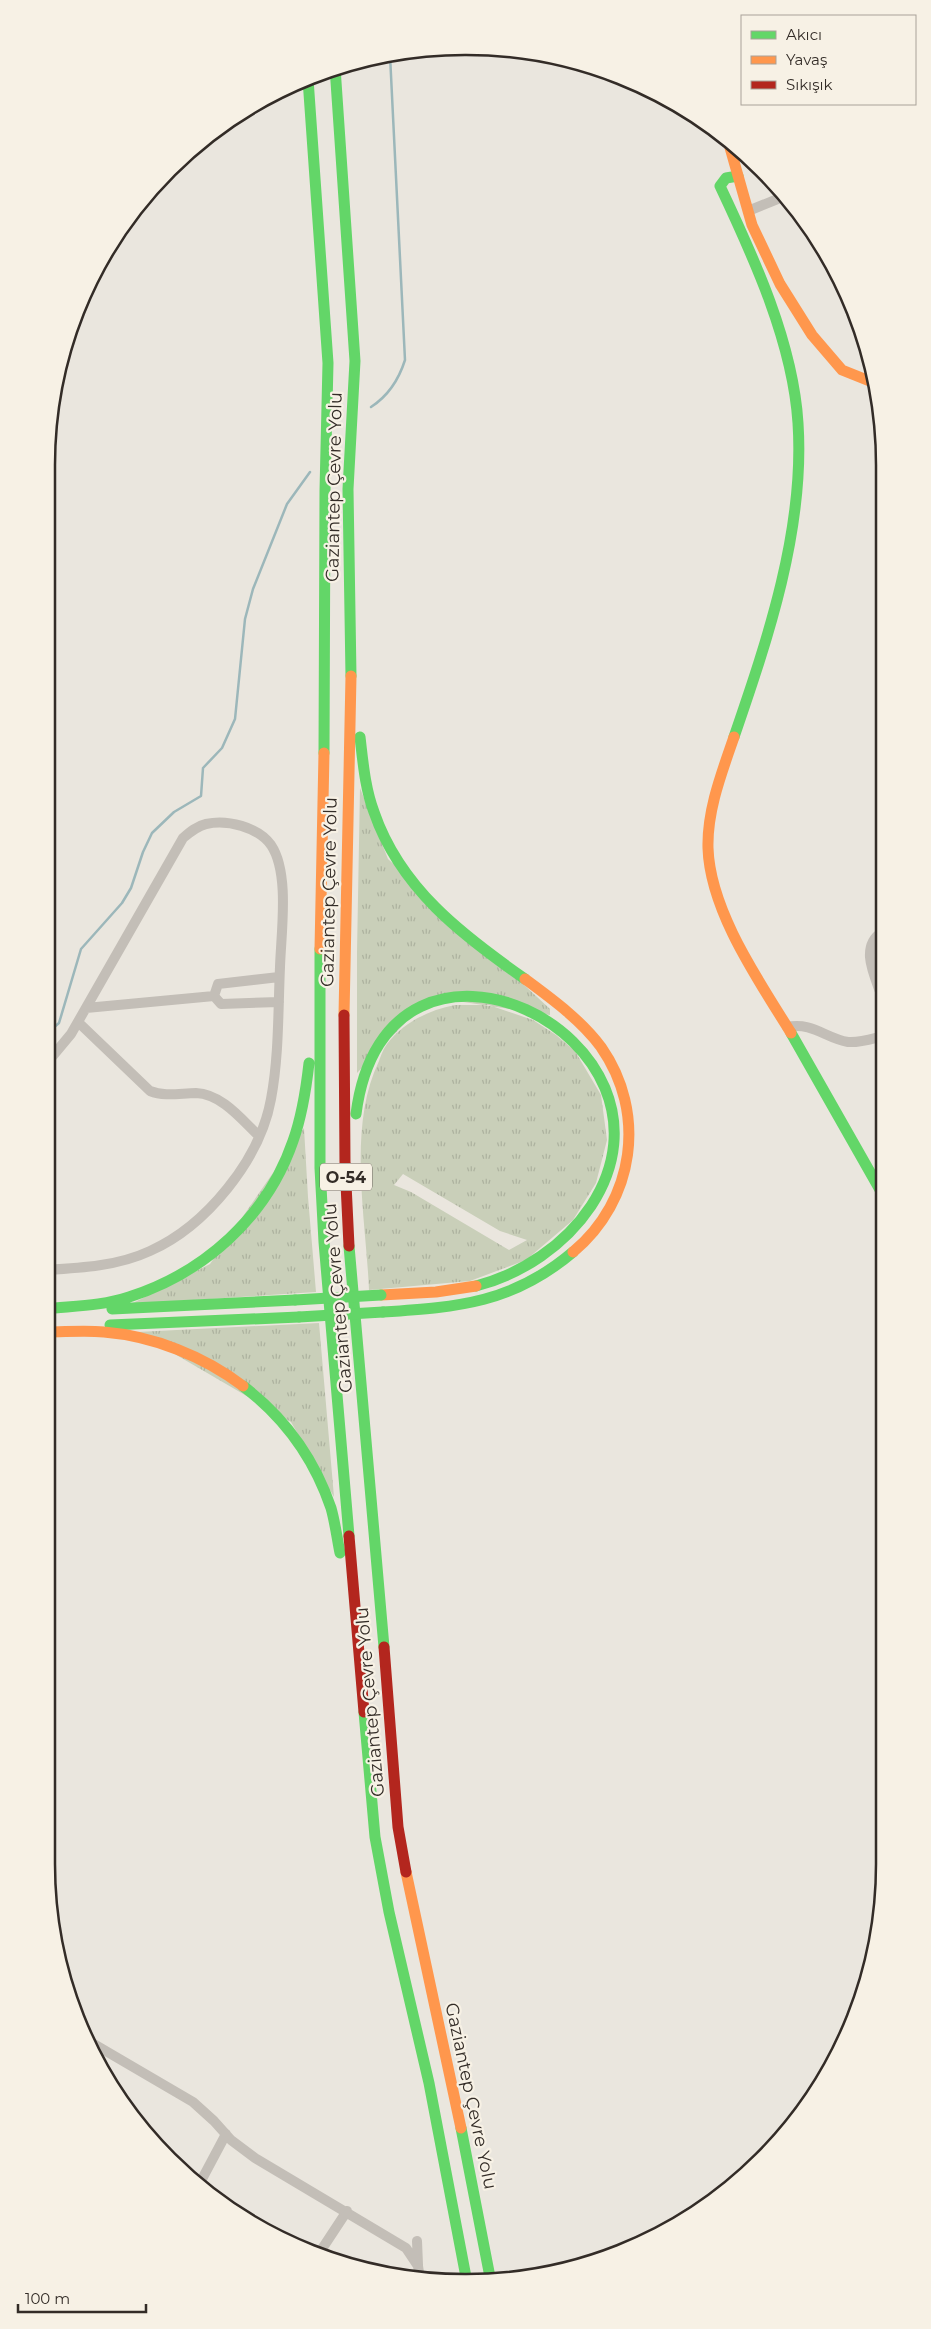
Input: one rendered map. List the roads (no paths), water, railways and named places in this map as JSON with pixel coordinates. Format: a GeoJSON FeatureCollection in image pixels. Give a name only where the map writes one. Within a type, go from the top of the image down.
{"type":"FeatureCollection","features":[{"type":"Feature","properties":{"kind":"main road","name":"Gaziantep Çevre Yolu"},"geometry":{"type":"LineString","coordinates":[[336,76],[355,361],[348,489],[351,666],[344,969],[345,1163],[349,1242],[360,1354],[398,1827],[411,1902],[451,2079],[489,2273]]}},
{"type":"Feature","properties":{"kind":"main road","name":"Gaziantep Çevre Yolu"},"geometry":{"type":"LineString","coordinates":[[308,86],[328,363],[325,491],[326,664],[319,985],[320,1168],[324,1242],[375,1837],[389,1912],[429,2083],[465,2274]]}},
{"type":"Feature","properties":{"kind":"main road"},"geometry":{"type":"LineString","coordinates":[[732,153],[752,225],[780,284],[812,335],[842,370],[867,380]]}},
{"type":"Feature","properties":{"kind":"main road"},"geometry":{"type":"LineString","coordinates":[[738,176],[726,178],[720,186],[764,289],[786,353],[798,421],[797,495],[787,559],[712,810],[710,862],[720,896],[736,935],[876,1182]]}},
{"type":"Feature","properties":{"kind":"main road"},"geometry":{"type":"LineString","coordinates":[[55,1330],[429,1309],[476,1302],[519,1288],[559,1264],[595,1229],[609,1209],[630,1153],[631,1133],[630,1115],[611,1063],[590,1034],[551,998],[452,926],[418,891],[392,854],[376,820],[364,778],[360,730],[360,700],[351,666]]}},
{"type":"Feature","properties":{"kind":"main road"},"geometry":{"type":"LineString","coordinates":[[55,1310],[102,1303],[151,1290],[214,1254],[243,1227],[275,1182],[296,1136],[307,1086],[311,1028],[319,985]]}},
{"type":"Feature","properties":{"kind":"main road"},"geometry":{"type":"LineString","coordinates":[[55,1311],[381,1295],[453,1289],[488,1283],[510,1275],[549,1252],[579,1225],[593,1207],[610,1169],[615,1136],[614,1119],[600,1077],[581,1048],[556,1025],[539,1013],[498,1000],[458,996],[423,1006],[404,1016],[388,1031],[375,1048],[358,1090],[349,1242]]}},
{"type":"Feature","properties":{"kind":"main road"},"geometry":{"type":"LineString","coordinates":[[55,1330],[106,1332],[148,1340],[196,1356],[221,1370],[267,1404],[286,1424],[308,1455],[321,1480],[334,1521],[344,1588],[358,1634]]}},
{"type":"Feature","properties":{"kind":"street"},"geometry":{"type":"LineString","coordinates":[[748,211],[778,199]]}},
{"type":"Feature","properties":{"kind":"street"},"geometry":{"type":"LineString","coordinates":[[55,1054],[78,1022],[183,838],[194,828],[206,824],[219,823],[250,828],[263,835],[272,846],[282,874],[278,1037],[272,1092],[259,1136],[240,1172],[202,1215],[175,1238],[148,1252],[110,1262],[82,1268],[55,1270]]}},
{"type":"Feature","properties":{"kind":"street"},"geometry":{"type":"LineString","coordinates":[[876,938],[870,947],[870,961],[876,979]]}},
{"type":"Feature","properties":{"kind":"street"},"geometry":{"type":"LineString","coordinates":[[214,996],[218,984],[279,977]]}},
{"type":"Feature","properties":{"kind":"street"},"geometry":{"type":"LineString","coordinates":[[214,996],[221,1004],[279,1002]]}},
{"type":"Feature","properties":{"kind":"street"},"geometry":{"type":"LineString","coordinates":[[86,1008],[214,996]]}},
{"type":"Feature","properties":{"kind":"street"},"geometry":{"type":"LineString","coordinates":[[78,1022],[150,1091],[162,1094],[208,1095],[223,1103],[259,1136]]}},
{"type":"Feature","properties":{"kind":"street"},"geometry":{"type":"LineString","coordinates":[[787,1027],[799,1025],[810,1027],[847,1042],[865,1041],[876,1038]]}},
{"type":"Feature","properties":{"kind":"street"},"geometry":{"type":"LineString","coordinates":[[98,2046],[193,2102],[226,2134],[255,2158],[347,2211],[406,2248],[418,2266]]}},
{"type":"Feature","properties":{"kind":"street"},"geometry":{"type":"LineString","coordinates":[[203,2178],[226,2134]]}},
{"type":"Feature","properties":{"kind":"street"},"geometry":{"type":"LineString","coordinates":[[323,2248],[347,2211]]}},
{"type":"Feature","properties":{"kind":"street"},"geometry":{"type":"LineString","coordinates":[[417,2241],[419,2271]]}},
{"type":"Feature","properties":{"kind":"waterway"},"geometry":{"type":"LineString","coordinates":[[371,407],[383,398],[392,386],[400,374],[405,360],[390,62]]}},
{"type":"Feature","properties":{"kind":"waterway"},"geometry":{"type":"LineString","coordinates":[[55,1026],[59,1023],[81,949],[122,903],[131,888],[143,852],[152,833],[174,812],[201,796],[203,768],[222,748],[235,719],[245,619],[253,589],[287,504],[310,472]]}}]}
